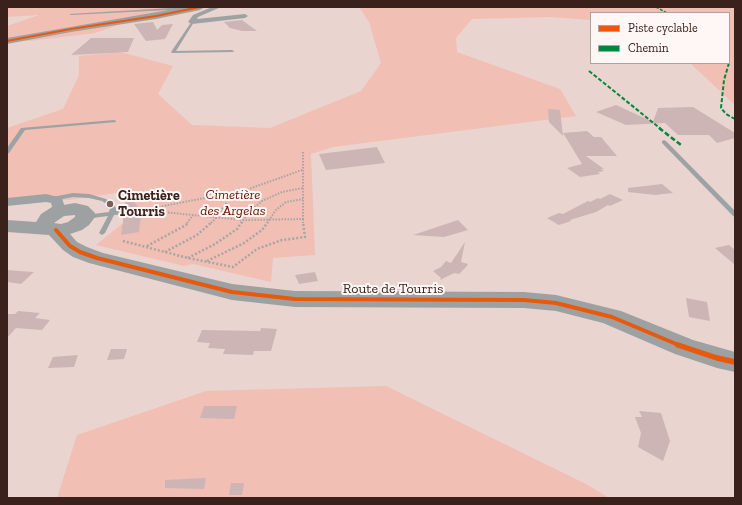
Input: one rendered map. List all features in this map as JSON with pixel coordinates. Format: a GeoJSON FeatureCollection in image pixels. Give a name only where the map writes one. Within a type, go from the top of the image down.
{"type":"FeatureCollection","features":[{"type":"Feature","properties":{"kind":"street"},"geometry":{"type":"LineString","coordinates":[[7,41],[71,29],[168,14],[200,7]]}},
{"type":"Feature","properties":{"kind":"street"},"geometry":{"type":"LineString","coordinates":[[192,22],[195,16],[218,7]]}},
{"type":"Feature","properties":{"kind":"street"},"geometry":{"type":"LineString","coordinates":[[192,22],[246,16]]}},
{"type":"Feature","properties":{"kind":"street"},"geometry":{"type":"LineString","coordinates":[[7,202],[46,198],[62,222]]}},
{"type":"Feature","properties":{"kind":"street","name":"Route de Tourris"},"geometry":{"type":"LineString","coordinates":[[14,226],[62,222],[80,252],[96,258],[232,292],[258,296],[329,300],[524,300],[556,303],[612,317],[684,347],[717,358],[735,362]]}},
{"type":"Feature","properties":{"kind":"lane"},"geometry":{"type":"LineString","coordinates":[[70,14],[200,7]]}},
{"type":"Feature","properties":{"kind":"lane"},"geometry":{"type":"LineString","coordinates":[[192,22],[173,52],[232,51]]}},
{"type":"Feature","properties":{"kind":"lane"},"geometry":{"type":"LineString","coordinates":[[7,152],[23,129],[114,121]]}},
{"type":"Feature","properties":{"kind":"lane"},"geometry":{"type":"LineString","coordinates":[[664,142],[735,215]]}},
{"type":"Feature","properties":{"kind":"lane"},"geometry":{"type":"LineString","coordinates":[[62,222],[73,195],[97,198],[110,204],[113,208],[102,233]]}},
{"type":"Feature","properties":{"kind":"lane"},"geometry":{"type":"LineString","coordinates":[[62,222],[112,213],[144,210]]}},
{"type":"Feature","properties":{"kind":"path"},"geometry":{"type":"LineString","coordinates":[[123,240],[188,258],[233,267],[257,249],[282,240],[305,237],[303,219],[303,152]]}},
{"type":"Feature","properties":{"kind":"path"},"geometry":{"type":"LineString","coordinates":[[144,210],[246,190],[302,170]]}},
{"type":"Feature","properties":{"kind":"path"},"geometry":{"type":"LineString","coordinates":[[188,258],[215,244],[236,229],[249,212],[262,201],[282,192],[303,188]]}},
{"type":"Feature","properties":{"kind":"path"},"geometry":{"type":"LineString","coordinates":[[207,262],[244,243],[262,230],[276,210],[286,202],[303,199]]}},
{"type":"Feature","properties":{"kind":"path"},"geometry":{"type":"LineString","coordinates":[[165,252],[198,235],[216,218],[227,202]]}},
{"type":"Feature","properties":{"kind":"path"},"geometry":{"type":"LineString","coordinates":[[144,210],[243,220],[268,221],[303,219]]}},
{"type":"Feature","properties":{"kind":"path"},"geometry":{"type":"LineString","coordinates":[[147,246],[186,225],[193,215]]}},
{"type":"Feature","properties":{"kind":"green space"},"geometry":{"type":"Polygon","coordinates":[[[7,7],[216,7],[150,14],[95,33],[29,41],[7,38],[7,26],[39,15],[7,17],[7,7]]]}},
{"type":"Feature","properties":{"kind":"green space","name":"Cimetière des Argelas"},"geometry":{"type":"Polygon","coordinates":[[[359,7],[735,7],[735,105],[692,65],[730,64],[730,12],[590,12],[590,20],[550,17],[472,19],[456,38],[457,52],[560,89],[576,116],[333,147],[311,154],[315,255],[273,258],[271,282],[193,264],[184,266],[96,245],[123,223],[125,199],[116,193],[68,200],[7,199],[7,128],[63,109],[79,75],[79,56],[120,52],[173,66],[158,94],[192,125],[270,128],[361,91],[381,63],[369,22],[359,7]]]}},
{"type":"Feature","properties":{"kind":"green space"},"geometry":{"type":"Polygon","coordinates":[[[386,386],[586,484],[609,498],[57,498],[77,435],[206,391],[386,386]]]}},
{"type":"Feature","properties":{"kind":"building"},"geometry":{"type":"Polygon","coordinates":[[[242,20],[257,31],[242,31],[230,28],[224,22],[242,20]]]}},
{"type":"Feature","properties":{"kind":"building"},"geometry":{"type":"Polygon","coordinates":[[[153,22],[157,30],[162,25],[173,24],[165,39],[146,41],[134,24],[153,22]]]}},
{"type":"Feature","properties":{"kind":"building"},"geometry":{"type":"Polygon","coordinates":[[[91,38],[134,38],[128,52],[71,55],[91,38]]]}},
{"type":"Feature","properties":{"kind":"building"},"geometry":{"type":"Polygon","coordinates":[[[616,105],[653,122],[658,108],[693,107],[735,133],[735,138],[717,143],[709,135],[678,135],[665,123],[626,125],[596,112],[616,105]]]}},
{"type":"Feature","properties":{"kind":"building"},"geometry":{"type":"Polygon","coordinates":[[[548,109],[560,110],[563,136],[549,122],[548,109]]]}},
{"type":"Feature","properties":{"kind":"building"},"geometry":{"type":"Polygon","coordinates":[[[587,131],[594,137],[601,137],[617,156],[586,156],[604,169],[601,169],[604,171],[598,172],[600,174],[580,177],[567,168],[582,164],[563,133],[587,131]]]}},
{"type":"Feature","properties":{"kind":"building"},"geometry":{"type":"Polygon","coordinates":[[[377,147],[385,163],[326,170],[319,154],[377,147]]]}},
{"type":"Feature","properties":{"kind":"building"},"geometry":{"type":"Polygon","coordinates":[[[662,184],[673,193],[655,195],[628,192],[628,188],[662,184]]]}},
{"type":"Feature","properties":{"kind":"building"},"geometry":{"type":"Polygon","coordinates":[[[128,194],[138,207],[125,208],[128,194]]]}},
{"type":"Feature","properties":{"kind":"building"},"geometry":{"type":"Polygon","coordinates":[[[610,194],[623,200],[610,206],[608,205],[596,212],[559,225],[547,218],[559,213],[563,214],[588,201],[590,202],[598,198],[600,199],[610,194]]]}},
{"type":"Feature","properties":{"kind":"building"},"geometry":{"type":"Polygon","coordinates":[[[141,214],[139,232],[121,235],[124,215],[141,214]]]}},
{"type":"Feature","properties":{"kind":"building"},"geometry":{"type":"Polygon","coordinates":[[[458,220],[468,230],[444,237],[413,235],[458,220]]]}},
{"type":"Feature","properties":{"kind":"building"},"geometry":{"type":"Polygon","coordinates":[[[465,242],[461,262],[468,264],[459,274],[454,273],[440,280],[441,278],[433,271],[441,267],[446,261],[451,263],[465,242]]]}},
{"type":"Feature","properties":{"kind":"building"},"geometry":{"type":"Polygon","coordinates":[[[729,245],[735,250],[735,265],[715,248],[729,245]]]}},
{"type":"Feature","properties":{"kind":"building"},"geometry":{"type":"Polygon","coordinates":[[[7,270],[34,272],[21,284],[7,282],[7,270]]]}},
{"type":"Feature","properties":{"kind":"building"},"geometry":{"type":"Polygon","coordinates":[[[315,272],[318,281],[299,284],[295,275],[315,272]]]}},
{"type":"Feature","properties":{"kind":"building"},"geometry":{"type":"Polygon","coordinates":[[[686,298],[707,302],[710,321],[689,317],[686,298]]]}},
{"type":"Feature","properties":{"kind":"building"},"geometry":{"type":"Polygon","coordinates":[[[18,311],[40,313],[35,318],[50,320],[42,330],[16,328],[7,338],[7,314],[15,314],[18,311]]]}},
{"type":"Feature","properties":{"kind":"building"},"geometry":{"type":"Polygon","coordinates":[[[261,328],[277,329],[271,351],[254,351],[253,355],[223,354],[225,349],[208,348],[210,343],[197,342],[202,330],[260,331],[261,328]]]}},
{"type":"Feature","properties":{"kind":"building"},"geometry":{"type":"Polygon","coordinates":[[[111,349],[127,349],[124,359],[107,360],[111,349]]]}},
{"type":"Feature","properties":{"kind":"building"},"geometry":{"type":"Polygon","coordinates":[[[78,355],[74,367],[48,368],[53,357],[78,355]]]}},
{"type":"Feature","properties":{"kind":"building"},"geometry":{"type":"Polygon","coordinates":[[[204,406],[237,406],[234,419],[200,418],[204,406]]]}},
{"type":"Feature","properties":{"kind":"building"},"geometry":{"type":"Polygon","coordinates":[[[639,411],[661,413],[670,441],[663,461],[638,447],[641,433],[635,417],[642,417],[639,411]]]}},
{"type":"Feature","properties":{"kind":"building"},"geometry":{"type":"Polygon","coordinates":[[[206,478],[204,489],[165,488],[165,480],[206,478]]]}},
{"type":"Feature","properties":{"kind":"building"},"geometry":{"type":"Polygon","coordinates":[[[231,483],[244,483],[242,495],[229,495],[231,483]]]}},
{"type":"Feature","properties":{"kind":"marked path"},"geometry":{"type":"LineString","coordinates":[[656,7],[665,12]]}},
{"type":"Feature","properties":{"kind":"marked path"},"geometry":{"type":"LineString","coordinates":[[729,64],[724,80],[721,108],[726,114],[735,119]]}},
{"type":"Feature","properties":{"kind":"marked path"},"geometry":{"type":"LineString","coordinates":[[589,71],[681,145]]}},
{"type":"Feature","properties":{"kind":"cycle path"},"geometry":{"type":"LineString","coordinates":[[7,41],[71,29],[156,16],[200,7]]}},
{"type":"Feature","properties":{"kind":"cycle path"},"geometry":{"type":"LineString","coordinates":[[56,230],[70,246],[80,252],[97,258],[232,292],[295,299],[524,300],[556,303],[612,317],[684,347],[717,358],[735,362]]}},
{"type":"Feature","properties":{"kind":"place","name":"Cimetière Tourris"},"geometry":{"type":"Point","coordinates":[110,204]}}]}
